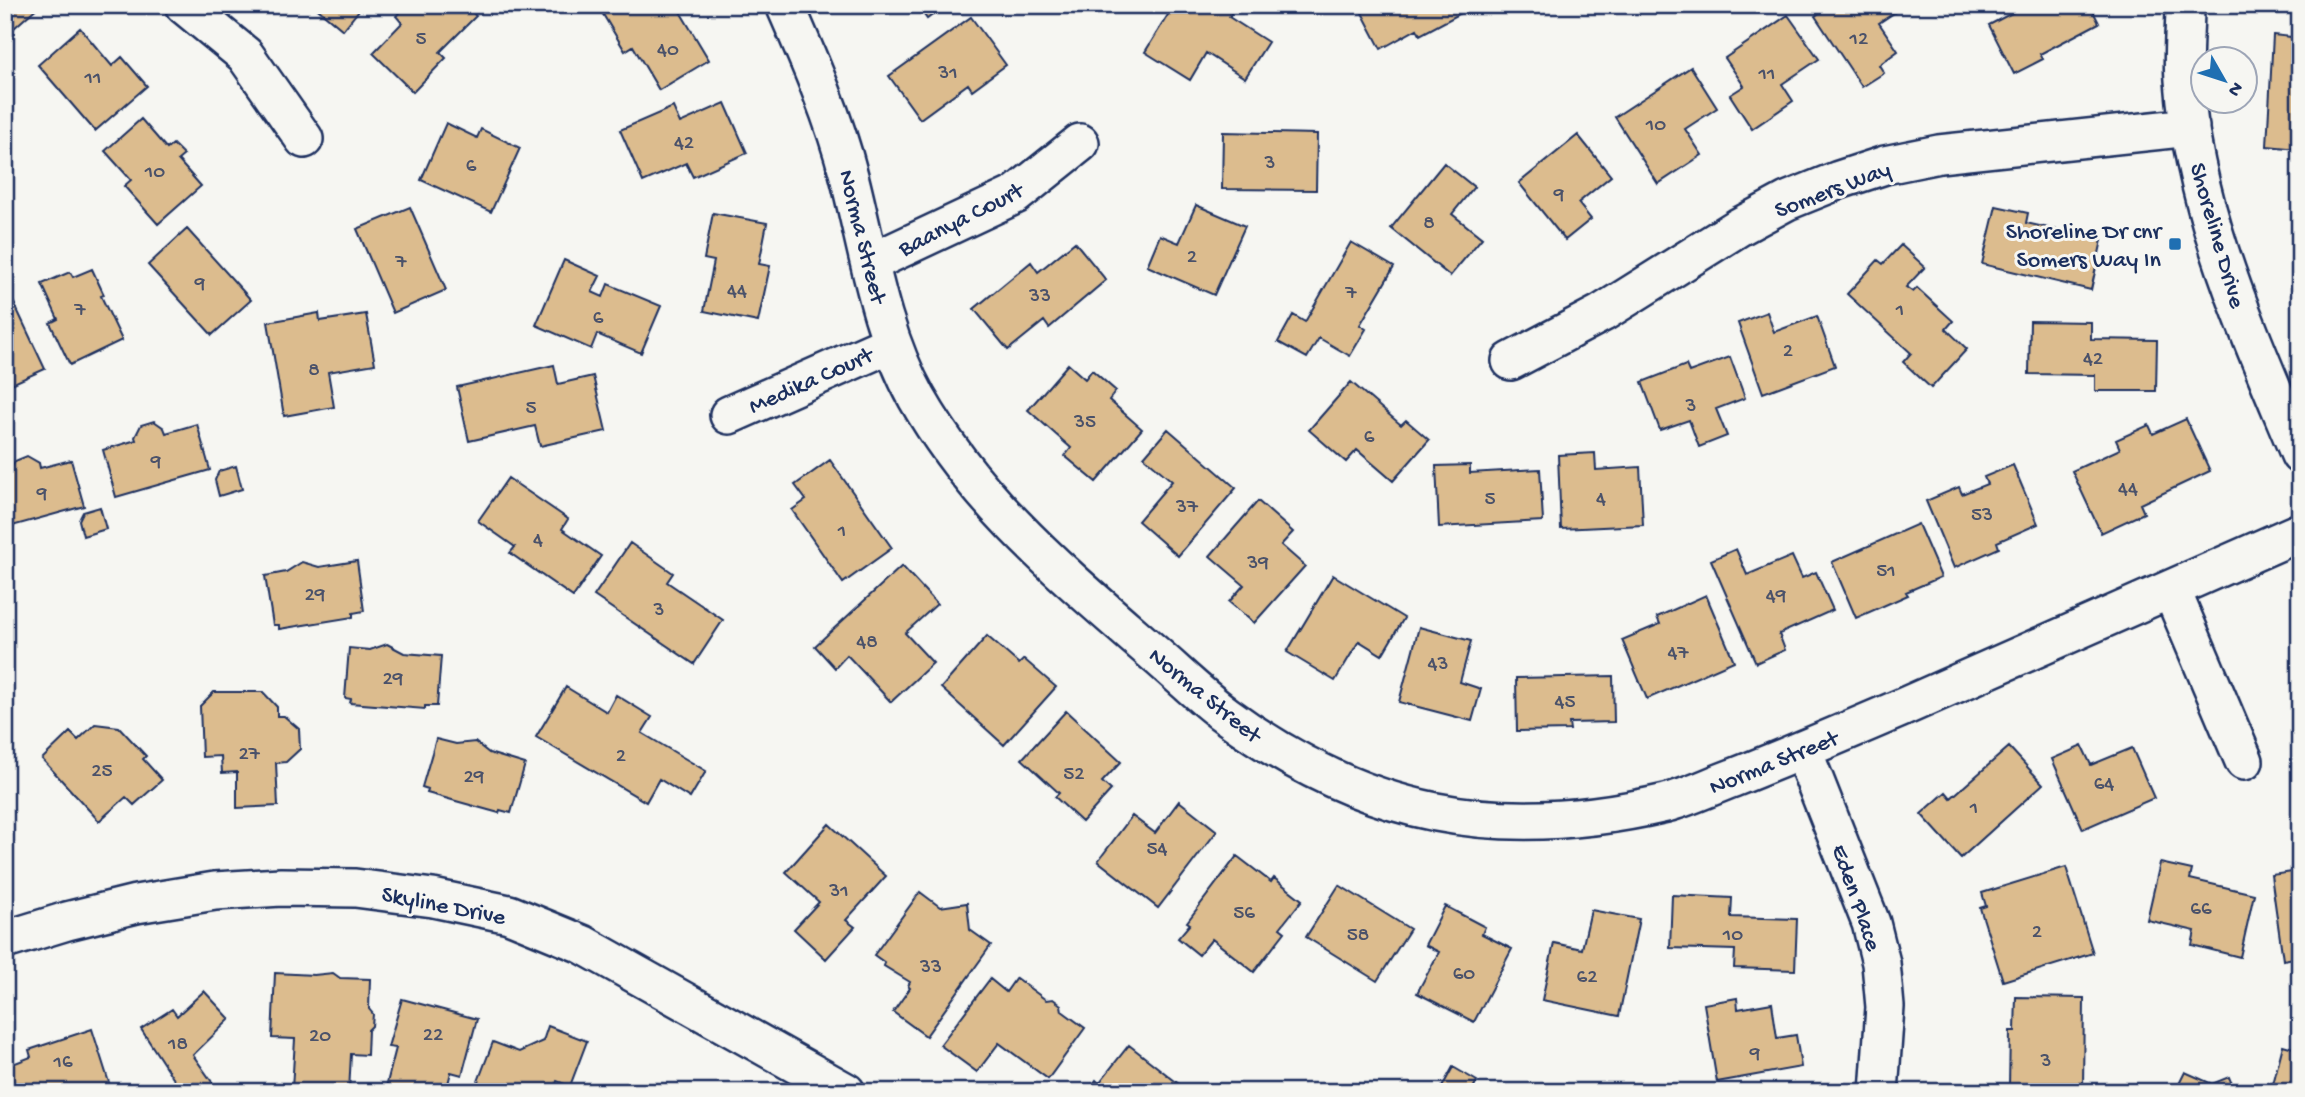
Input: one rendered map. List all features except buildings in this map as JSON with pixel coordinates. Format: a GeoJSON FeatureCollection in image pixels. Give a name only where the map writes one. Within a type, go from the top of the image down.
{"type":"FeatureCollection","features":[{"type":"Feature","properties":{"kind":"street"},"geometry":{"type":"LineString","coordinates":[[184,5],[245,55],[304,139]]}},
{"type":"Feature","properties":{"kind":"street","name":"Norma Street"},"geometry":{"type":"LineString","coordinates":[[785,5],[827,106],[848,170],[891,343],[915,394],[950,451],[1027,541],[1222,712],[1271,746],[1313,770],[1396,803],[1452,817],[1511,822],[1562,820],[1671,802],[1802,751],[2300,533]]}},
{"type":"Feature","properties":{"kind":"street","name":"Shoreline Drive"},"geometry":{"type":"LineString","coordinates":[[2185,5],[2183,78],[2204,202],[2230,288],[2300,455]]}},
{"type":"Feature","properties":{"kind":"street","name":"Somers Way"},"geometry":{"type":"LineString","coordinates":[[1511,361],[1602,313],[1739,227],[1787,201],[1839,180],[1885,165],[1939,154],[2190,127]]}},
{"type":"Feature","properties":{"kind":"street","name":"Baanya Court"},"geometry":{"type":"LineString","coordinates":[[870,263],[1015,195],[1080,143]]}},
{"type":"Feature","properties":{"kind":"street","name":"Medika Court"},"geometry":{"type":"LineString","coordinates":[[729,415],[891,343]]}},
{"type":"Feature","properties":{"kind":"street"},"geometry":{"type":"LineString","coordinates":[[2171,589],[2244,761]]}},
{"type":"Feature","properties":{"kind":"street","name":"Eden Place"},"geometry":{"type":"LineString","coordinates":[[1802,751],[1871,923],[1881,963],[1885,1007],[1879,1092]]}},
{"type":"Feature","properties":{"kind":"street","name":"Skyline Drive"},"geometry":{"type":"LineString","coordinates":[[5,940],[66,921],[136,904],[215,891],[281,887],[355,888],[433,898],[509,914],[582,944],[669,990],[846,1092]]}},
{"type":"Feature","properties":{"kind":"place","name":"Shoreline Dr cnr Somers Way In"},"geometry":{"type":"Point","coordinates":[2175,244]}}]}
